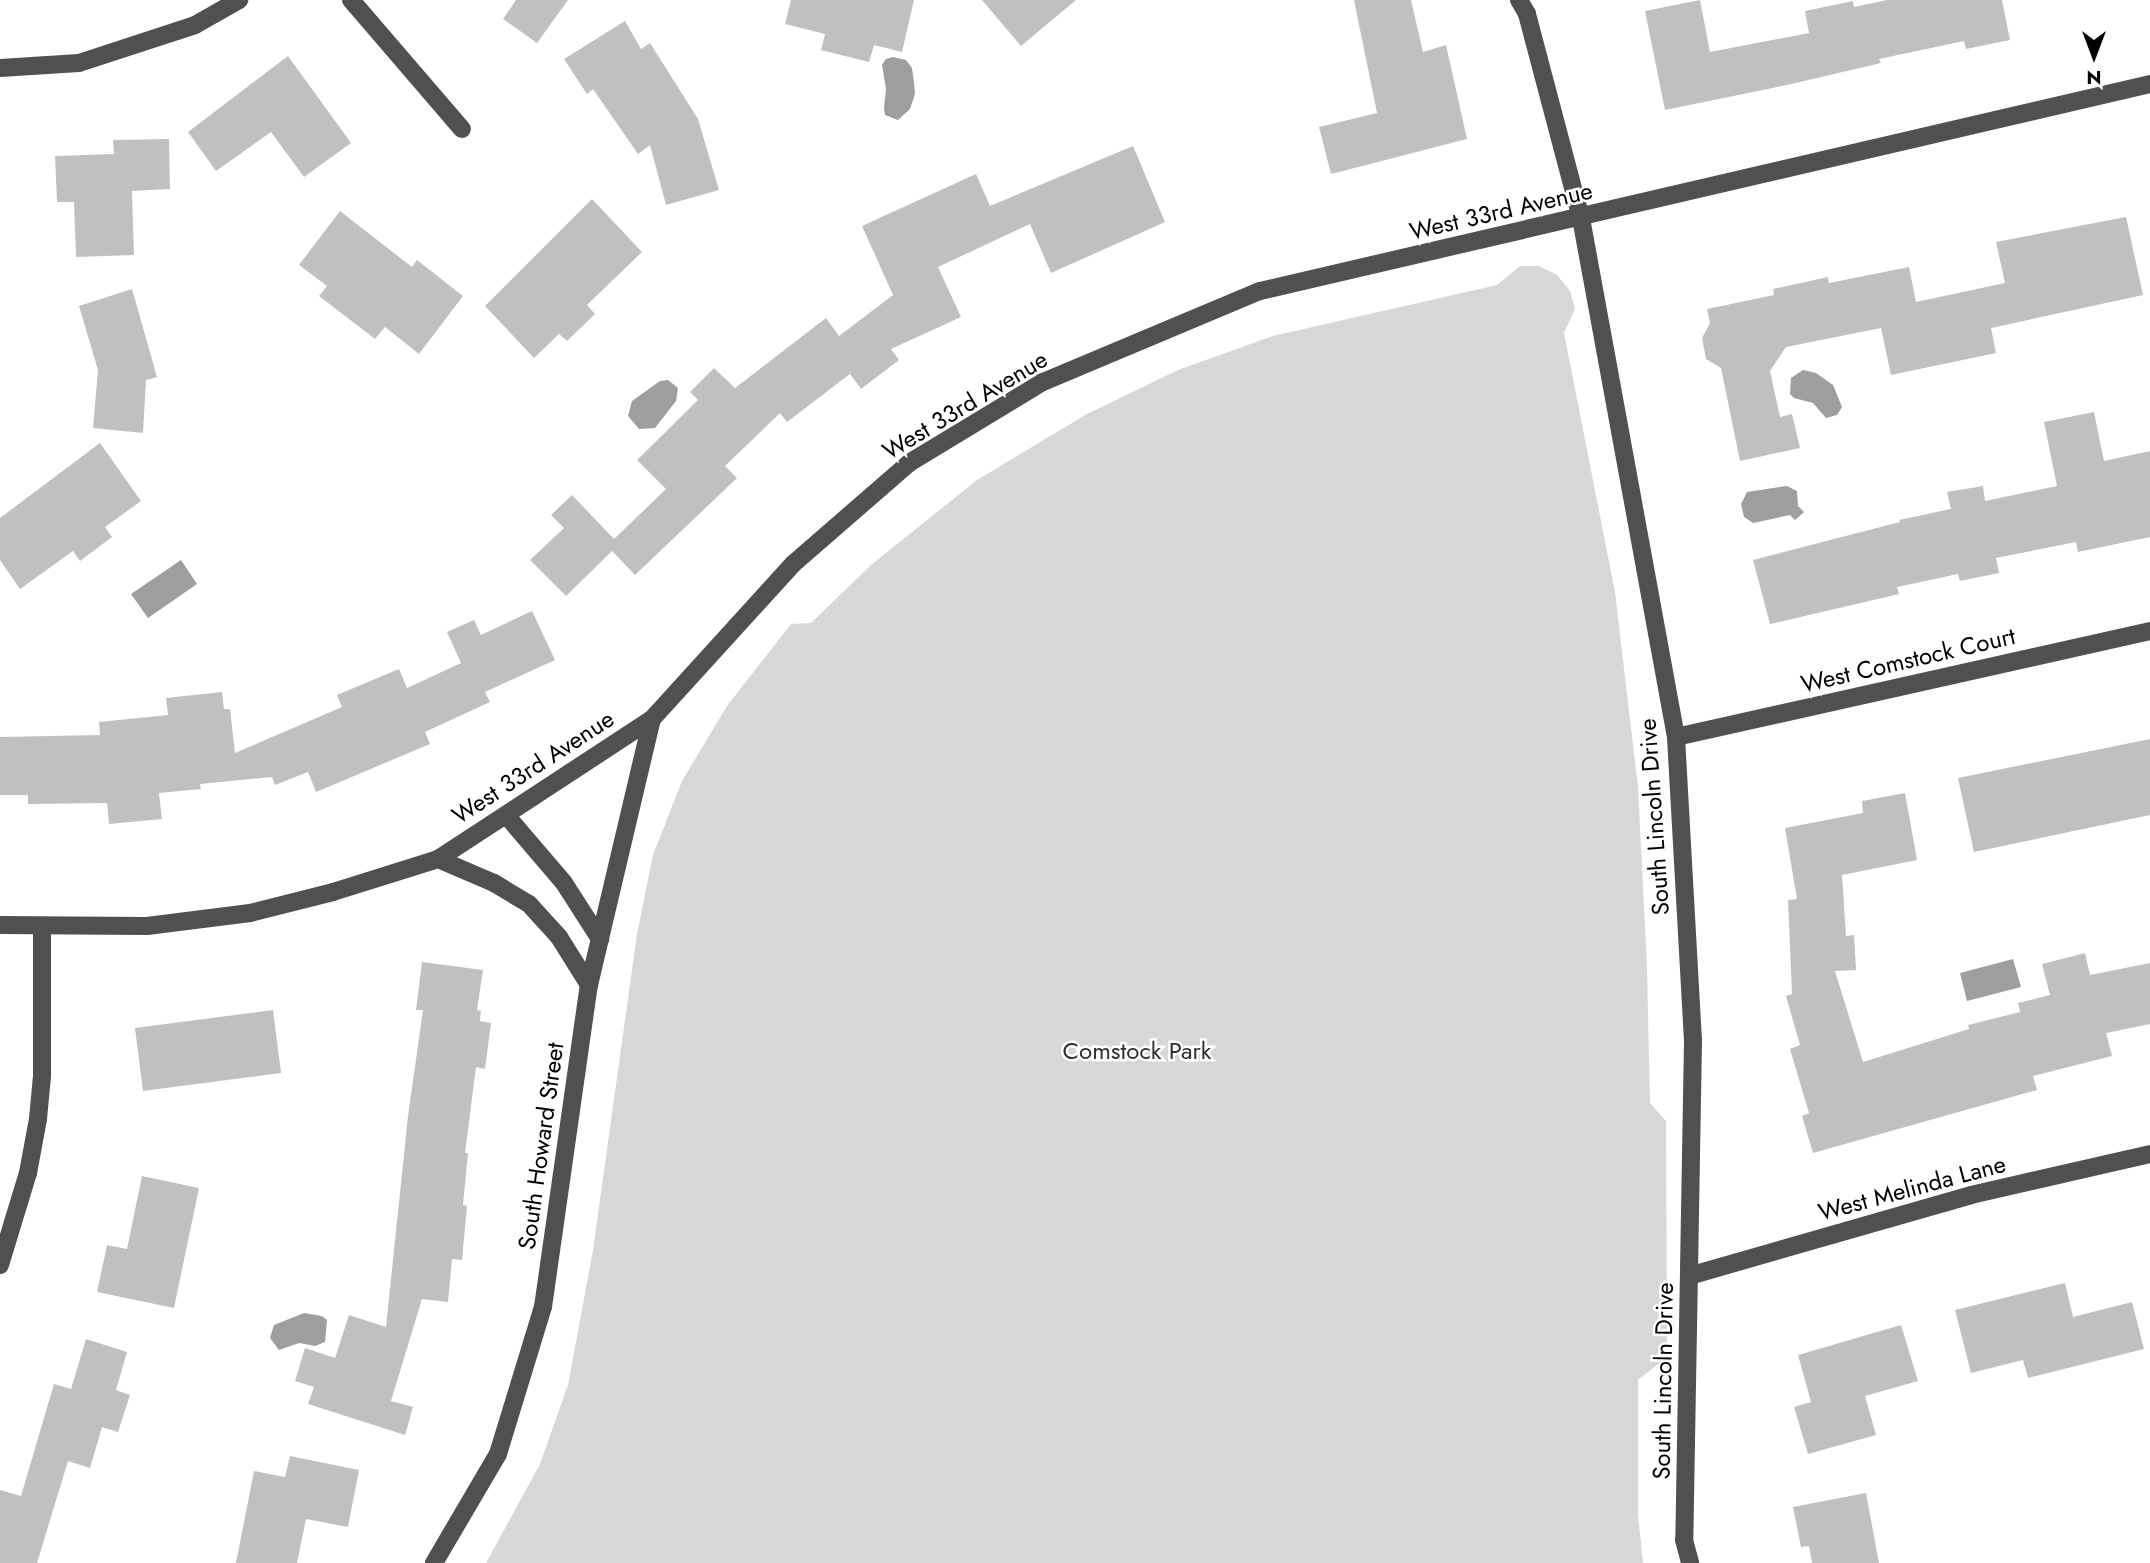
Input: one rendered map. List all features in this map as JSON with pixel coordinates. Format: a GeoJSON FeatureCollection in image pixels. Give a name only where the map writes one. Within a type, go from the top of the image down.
{"type":"FeatureCollection","features":[{"type":"Feature","properties":{"kind":"street"},"geometry":{"type":"LineString","coordinates":[[0,68],[79,63],[195,25],[239,0]]}},
{"type":"Feature","properties":{"kind":"street"},"geometry":{"type":"LineString","coordinates":[[351,0],[462,129]]}},
{"type":"Feature","properties":{"kind":"street","name":"South Lincoln Drive"},"geometry":{"type":"LineString","coordinates":[[1519,0],[1527,14],[1581,218],[1676,737],[1693,1041],[1684,1540],[1690,1563]]}},
{"type":"Feature","properties":{"kind":"street","name":"West 33rd Avenue"},"geometry":{"type":"LineString","coordinates":[[0,925],[147,926],[250,914],[333,892],[438,859],[652,719],[793,565],[909,463],[1042,382],[1260,291],[2150,84]]}},
{"type":"Feature","properties":{"kind":"street","name":"West Comstock Court"},"geometry":{"type":"LineString","coordinates":[[1676,737],[2150,631]]}},
{"type":"Feature","properties":{"kind":"street","name":"South Howard Street"},"geometry":{"type":"LineString","coordinates":[[434,1563],[498,1454],[543,1307],[589,985],[652,719]]}},
{"type":"Feature","properties":{"kind":"street"},"geometry":{"type":"LineString","coordinates":[[506,815],[564,883],[600,939]]}},
{"type":"Feature","properties":{"kind":"street"},"geometry":{"type":"LineString","coordinates":[[438,859],[494,883],[529,904],[559,937],[589,985]]}},
{"type":"Feature","properties":{"kind":"street"},"geometry":{"type":"LineString","coordinates":[[0,1265],[27,1173],[38,1119],[42,1076],[42,926]]}},
{"type":"Feature","properties":{"kind":"street","name":"West Melinda Lane"},"geometry":{"type":"LineString","coordinates":[[1689,1276],[1971,1195],[2150,1154]]}},
{"type":"Feature","properties":{"kind":"green space","name":"Comstock Park"},"geometry":{"type":"Polygon","coordinates":[[[1520,266],[1539,266],[1557,275],[1570,291],[1575,309],[1564,333],[1615,592],[1638,787],[1647,967],[1650,1103],[1666,1121],[1667,1349],[1662,1361],[1638,1380],[1638,1515],[1643,1563],[486,1563],[540,1464],[568,1385],[593,1250],[637,934],[653,855],[682,781],[727,706],[791,624],[811,623],[871,565],[977,480],[1087,414],[1178,370],[1273,336],[1497,285],[1520,266]]]}},
{"type":"Feature","properties":{"kind":"shaded area"},"geometry":{"type":"Polygon","coordinates":[[[893,57],[906,60],[912,68],[915,94],[910,109],[898,120],[885,115],[884,108],[886,89],[882,65],[886,59],[893,57]]]}},
{"type":"Feature","properties":{"kind":"shaded area"},"geometry":{"type":"Polygon","coordinates":[[[1803,370],[1816,373],[1833,385],[1842,407],[1837,415],[1826,418],[1813,403],[1794,398],[1790,394],[1791,378],[1803,370]]]}},
{"type":"Feature","properties":{"kind":"shaded area"},"geometry":{"type":"Polygon","coordinates":[[[668,380],[678,388],[676,401],[655,428],[639,429],[628,416],[632,401],[660,381],[668,380]]]}},
{"type":"Feature","properties":{"kind":"shaded area"},"geometry":{"type":"Polygon","coordinates":[[[1787,486],[1797,491],[1798,506],[1804,512],[1795,520],[1790,515],[1753,523],[1744,517],[1741,504],[1747,492],[1787,486]]]}},
{"type":"Feature","properties":{"kind":"shaded area"},"geometry":{"type":"Polygon","coordinates":[[[181,560],[197,584],[148,618],[131,594],[181,560]]]}},
{"type":"Feature","properties":{"kind":"shaded area"},"geometry":{"type":"Polygon","coordinates":[[[2013,959],[2021,987],[1967,1001],[1960,973],[2013,959]]]}},
{"type":"Feature","properties":{"kind":"shaded area"},"geometry":{"type":"Polygon","coordinates":[[[304,1313],[322,1316],[327,1320],[325,1342],[315,1346],[299,1343],[279,1350],[270,1338],[274,1325],[304,1313]]]}},
{"type":"Feature","properties":{"kind":"building"},"geometry":{"type":"Polygon","coordinates":[[[516,0],[568,0],[537,43],[503,19],[516,0]]]}},
{"type":"Feature","properties":{"kind":"building"},"geometry":{"type":"Polygon","coordinates":[[[791,0],[914,0],[902,52],[874,45],[869,62],[821,50],[825,34],[785,24],[791,0]]]}},
{"type":"Feature","properties":{"kind":"building"},"geometry":{"type":"Polygon","coordinates":[[[982,0],[1076,0],[1021,46],[982,0]]]}},
{"type":"Feature","properties":{"kind":"building"},"geometry":{"type":"Polygon","coordinates":[[[1354,0],[1411,0],[1423,52],[1446,45],[1467,139],[1331,174],[1319,127],[1377,113],[1354,0]]]}},
{"type":"Feature","properties":{"kind":"building"},"geometry":{"type":"Polygon","coordinates":[[[1700,0],[1710,52],[1809,33],[1805,11],[1853,1],[1854,7],[1887,0],[2002,0],[2010,40],[1966,49],[1964,41],[1879,59],[1881,63],[1787,85],[1665,110],[1645,11],[1700,0]]]}},
{"type":"Feature","properties":{"kind":"building"},"geometry":{"type":"Polygon","coordinates":[[[625,21],[641,49],[650,43],[698,119],[719,190],[666,205],[650,145],[638,154],[593,89],[587,94],[564,59],[625,21]]]}},
{"type":"Feature","properties":{"kind":"building"},"geometry":{"type":"Polygon","coordinates":[[[288,56],[351,143],[304,177],[271,132],[216,171],[188,132],[288,56]]]}},
{"type":"Feature","properties":{"kind":"building"},"geometry":{"type":"Polygon","coordinates":[[[169,139],[170,189],[132,191],[134,255],[76,257],[74,202],[57,202],[55,156],[114,154],[113,140],[169,139]]]}},
{"type":"Feature","properties":{"kind":"building"},"geometry":{"type":"Polygon","coordinates":[[[1133,146],[1165,222],[1051,273],[1030,224],[938,267],[961,317],[891,349],[899,360],[861,389],[850,374],[787,422],[780,413],[725,466],[737,478],[635,575],[612,551],[566,596],[530,560],[564,528],[551,515],[572,495],[614,539],[666,489],[637,460],[698,400],[690,392],[714,368],[735,388],[826,318],[839,336],[893,295],[862,226],[976,174],[990,206],[1133,146]]]}},
{"type":"Feature","properties":{"kind":"building"},"geometry":{"type":"Polygon","coordinates":[[[592,199],[642,252],[587,305],[595,314],[567,341],[559,334],[534,358],[485,306],[592,199]]]}},
{"type":"Feature","properties":{"kind":"building"},"geometry":{"type":"Polygon","coordinates":[[[340,211],[412,267],[417,260],[463,296],[419,354],[385,327],[375,339],[319,296],[327,286],[299,265],[340,211]]]}},
{"type":"Feature","properties":{"kind":"building"},"geometry":{"type":"Polygon","coordinates":[[[2126,217],[2143,295],[1991,328],[1996,353],[1891,375],[1881,328],[1786,347],[1770,371],[1780,417],[1792,414],[1800,448],[1740,461],[1721,368],[1706,359],[1702,338],[1710,323],[1707,309],[1774,295],[1773,289],[1828,277],[1829,283],[1909,267],[1916,302],[2005,283],[1996,242],[2126,217]]]}},
{"type":"Feature","properties":{"kind":"building"},"geometry":{"type":"Polygon","coordinates":[[[132,289],[157,377],[146,380],[143,433],[93,428],[98,370],[79,306],[132,289]]]}},
{"type":"Feature","properties":{"kind":"building"},"geometry":{"type":"Polygon","coordinates":[[[2094,412],[2104,461],[2150,451],[2150,537],[2078,552],[2076,542],[1996,558],[1999,573],[1960,581],[1958,574],[1897,587],[1899,594],[1770,624],[1753,560],[1900,522],[1899,520],[1951,509],[1947,492],[1983,486],[1985,501],[2057,486],[2044,422],[2094,412]]]}},
{"type":"Feature","properties":{"kind":"building"},"geometry":{"type":"Polygon","coordinates":[[[100,443],[141,501],[105,527],[112,537],[80,561],[73,551],[20,589],[0,560],[0,518],[100,443]]]}},
{"type":"Feature","properties":{"kind":"building"},"geometry":{"type":"Polygon","coordinates":[[[532,611],[555,660],[485,692],[490,702],[425,732],[430,744],[316,792],[308,772],[275,785],[272,777],[200,784],[201,789],[159,793],[162,819],[109,824],[107,803],[28,804],[28,795],[0,795],[0,737],[100,735],[99,722],[168,715],[166,698],[222,692],[224,709],[230,709],[235,753],[342,707],[337,695],[399,669],[407,688],[461,663],[447,632],[474,620],[481,635],[532,611]]]}},
{"type":"Feature","properties":{"kind":"building"},"geometry":{"type":"Polygon","coordinates":[[[2150,739],[2150,815],[1974,852],[1958,778],[2150,739]]]}},
{"type":"Feature","properties":{"kind":"building"},"geometry":{"type":"Polygon","coordinates":[[[1905,793],[1917,860],[1842,875],[1846,936],[1854,935],[1856,970],[1835,971],[1863,1062],[1969,1029],[1968,1025],[2020,1012],[2018,1003],[2050,995],[2042,964],[2085,953],[2090,975],[2150,963],[2150,1024],[2106,1033],[2112,1056],[2033,1076],[2037,1090],[1813,1153],[1802,1116],[1809,1113],[1790,1049],[1800,1045],[1786,996],[1792,994],[1788,900],[1797,899],[1785,828],[1863,813],[1862,801],[1905,793]]]}},
{"type":"Feature","properties":{"kind":"building"},"geometry":{"type":"Polygon","coordinates":[[[422,962],[483,970],[477,1010],[481,1011],[480,1021],[491,1023],[485,1069],[476,1067],[465,1153],[468,1153],[463,1205],[467,1206],[462,1260],[452,1259],[448,1302],[422,1299],[391,1401],[413,1407],[405,1435],[308,1404],[314,1387],[295,1381],[305,1348],[335,1358],[349,1315],[386,1327],[408,1116],[423,1010],[416,1010],[422,962]]]}},
{"type":"Feature","properties":{"kind":"building"},"geometry":{"type":"Polygon","coordinates":[[[273,1010],[281,1073],[143,1091],[135,1028],[273,1010]]]}},
{"type":"Feature","properties":{"kind":"building"},"geometry":{"type":"Polygon","coordinates":[[[142,1176],[199,1188],[174,1308],[97,1292],[107,1245],[127,1249],[142,1176]]]}},
{"type":"Feature","properties":{"kind":"building"},"geometry":{"type":"Polygon","coordinates":[[[2065,1283],[2073,1317],[2132,1302],[2144,1349],[2028,1378],[2023,1360],[1971,1373],[1955,1310],[2065,1283]]]}},
{"type":"Feature","properties":{"kind":"building"},"geometry":{"type":"Polygon","coordinates":[[[1901,1325],[1918,1381],[1865,1396],[1876,1435],[1808,1454],[1794,1407],[1811,1402],[1798,1355],[1901,1325]]]}},
{"type":"Feature","properties":{"kind":"building"},"geometry":{"type":"Polygon","coordinates":[[[86,1339],[127,1352],[116,1390],[130,1395],[118,1432],[102,1427],[90,1468],[68,1461],[37,1563],[0,1563],[0,1490],[21,1496],[54,1384],[71,1389],[86,1339]]]}},
{"type":"Feature","properties":{"kind":"building"},"geometry":{"type":"Polygon","coordinates":[[[290,1456],[359,1470],[348,1527],[306,1519],[297,1563],[236,1563],[254,1471],[285,1477],[290,1456]]]}},
{"type":"Feature","properties":{"kind":"building"},"geometry":{"type":"Polygon","coordinates":[[[1866,1493],[1879,1563],[1812,1563],[1809,1546],[1801,1547],[1793,1507],[1866,1493]]]}}]}
